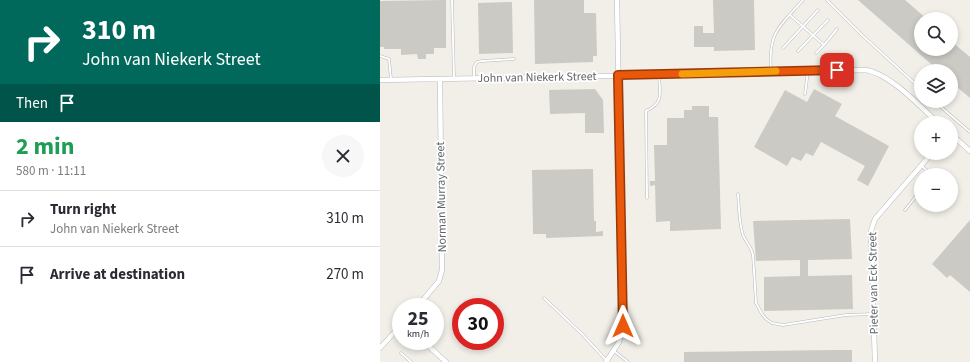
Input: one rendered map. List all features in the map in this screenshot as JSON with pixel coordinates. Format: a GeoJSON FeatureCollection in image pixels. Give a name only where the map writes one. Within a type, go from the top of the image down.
{"type":"FeatureCollection","features":[{"type":"Feature","properties":{"kind":"street"},"geometry":{"type":"LineString","coordinates":[[607,362],[619,342],[623,326],[617,0]]}},
{"type":"Feature","properties":{"kind":"street","name":"John van Niekerk Street"},"geometry":{"type":"LineString","coordinates":[[380,80],[866,70],[880,74],[897,86],[930,116]]}},
{"type":"Feature","properties":{"kind":"street","name":"Norman Murray Street"},"geometry":{"type":"LineString","coordinates":[[425,298],[439,281],[442,270],[440,79]]}},
{"type":"Feature","properties":{"kind":"street"},"geometry":{"type":"LineString","coordinates":[[958,140],[970,151]]}},
{"type":"Feature","properties":{"kind":"street","name":"Pieter van Eck Street"},"geometry":{"type":"LineString","coordinates":[[875,362],[871,231],[879,215],[926,160]]}},
{"type":"Feature","properties":{"kind":"street"},"geometry":{"type":"LineString","coordinates":[[380,348],[392,335]]}},
{"type":"Feature","properties":{"kind":"street"},"geometry":{"type":"LineString","coordinates":[[433,350],[446,362]]}},
{"type":"Feature","properties":{"kind":"lane"},"geometry":{"type":"LineString","coordinates":[[452,0],[454,78]]}},
{"type":"Feature","properties":{"kind":"lane"},"geometry":{"type":"LineString","coordinates":[[771,71],[771,46],[774,36],[779,27],[802,0]]}},
{"type":"Feature","properties":{"kind":"lane"},"geometry":{"type":"LineString","coordinates":[[827,0],[914,82]]}},
{"type":"Feature","properties":{"kind":"lane"},"geometry":{"type":"LineString","coordinates":[[783,48],[818,10]]}},
{"type":"Feature","properties":{"kind":"lane"},"geometry":{"type":"LineString","coordinates":[[790,15],[824,45]]}},
{"type":"Feature","properties":{"kind":"lane"},"geometry":{"type":"LineString","coordinates":[[798,51],[828,20]]}},
{"type":"Feature","properties":{"kind":"lane"},"geometry":{"type":"LineString","coordinates":[[816,53],[837,30]]}},
{"type":"Feature","properties":{"kind":"lane"},"geometry":{"type":"LineString","coordinates":[[380,56],[390,59],[391,80]]}},
{"type":"Feature","properties":{"kind":"lane"},"geometry":{"type":"LineString","coordinates":[[474,78],[474,67],[477,62],[514,59]]}},
{"type":"Feature","properties":{"kind":"lane"},"geometry":{"type":"LineString","coordinates":[[805,94],[808,70]]}},
{"type":"Feature","properties":{"kind":"lane"},"geometry":{"type":"LineString","coordinates":[[647,198],[646,111],[653,108],[660,97],[659,75]]}},
{"type":"Feature","properties":{"kind":"lane"},"geometry":{"type":"LineString","coordinates":[[942,108],[970,132]]}},
{"type":"Feature","properties":{"kind":"lane"},"geometry":{"type":"LineString","coordinates":[[738,194],[740,221],[744,236],[752,248],[756,303],[766,319],[772,323],[783,326],[846,315],[874,314]]}},
{"type":"Feature","properties":{"kind":"lane"},"geometry":{"type":"LineString","coordinates":[[905,210],[914,199]]}},
{"type":"Feature","properties":{"kind":"lane"},"geometry":{"type":"LineString","coordinates":[[544,298],[583,335],[607,362]]}},
{"type":"Feature","properties":{"kind":"lane"},"geometry":{"type":"LineString","coordinates":[[614,352],[628,362]]}},
{"type":"Feature","properties":{"kind":"lane"},"geometry":{"type":"LineString","coordinates":[[401,353],[411,362]]}},
{"type":"Feature","properties":{"kind":"building"},"geometry":{"type":"Polygon","coordinates":[[[446,0],[446,48],[434,48],[434,54],[426,54],[426,59],[418,59],[417,54],[401,55],[401,49],[384,49],[384,47],[380,47],[380,1],[446,0]]]}},
{"type":"Feature","properties":{"kind":"building"},"geometry":{"type":"Polygon","coordinates":[[[534,0],[584,0],[584,13],[596,13],[597,56],[593,56],[593,62],[535,64],[534,0]]]}},
{"type":"Feature","properties":{"kind":"building"},"geometry":{"type":"Polygon","coordinates":[[[713,0],[754,0],[755,50],[714,51],[714,47],[694,47],[694,26],[703,26],[703,33],[714,33],[713,0]]]}},
{"type":"Feature","properties":{"kind":"building"},"geometry":{"type":"Polygon","coordinates":[[[858,0],[905,0],[919,12],[914,12],[914,49],[858,0]]]}},
{"type":"Feature","properties":{"kind":"building"},"geometry":{"type":"Polygon","coordinates":[[[512,2],[513,53],[479,54],[478,3],[512,2]]]}},
{"type":"Feature","properties":{"kind":"building"},"geometry":{"type":"Polygon","coordinates":[[[958,47],[970,57],[970,98],[958,88],[958,64],[931,64],[922,56],[958,56],[958,47]]]}},
{"type":"Feature","properties":{"kind":"building"},"geometry":{"type":"Polygon","coordinates":[[[595,89],[603,100],[604,133],[585,133],[585,113],[550,114],[549,90],[595,89]]]}},
{"type":"Feature","properties":{"kind":"building"},"geometry":{"type":"Polygon","coordinates":[[[814,89],[842,104],[835,116],[889,146],[868,186],[857,180],[865,166],[821,142],[813,156],[806,153],[801,161],[792,157],[787,166],[754,147],[785,90],[807,102],[814,89]]]}},
{"type":"Feature","properties":{"kind":"building"},"geometry":{"type":"Polygon","coordinates":[[[692,106],[709,106],[709,117],[718,117],[721,229],[670,231],[670,221],[656,222],[655,185],[650,186],[650,181],[655,181],[654,145],[667,145],[667,118],[684,118],[684,110],[692,110],[692,106]]]}},
{"type":"Feature","properties":{"kind":"building"},"geometry":{"type":"Polygon","coordinates":[[[593,169],[594,221],[596,221],[596,232],[603,231],[603,236],[546,238],[546,234],[533,234],[532,170],[593,169]]]}},
{"type":"Feature","properties":{"kind":"building"},"geometry":{"type":"Polygon","coordinates":[[[850,219],[852,259],[808,260],[808,276],[852,275],[853,309],[764,311],[764,277],[800,276],[800,260],[756,261],[753,221],[850,219]]]}},
{"type":"Feature","properties":{"kind":"building"},"geometry":{"type":"Polygon","coordinates":[[[970,220],[970,292],[950,275],[947,278],[932,264],[970,220]]]}},
{"type":"Feature","properties":{"kind":"building"},"geometry":{"type":"Polygon","coordinates":[[[852,350],[852,362],[684,362],[684,352],[852,350]]]}},
{"type":"Feature","properties":{"kind":"slow traffic"},"geometry":{"type":"LineString","coordinates":[[682,74],[776,71]]}},
{"type":"Feature","properties":{"kind":"route"},"geometry":{"type":"LineString","coordinates":[[623,326],[618,75],[837,70]]}}]}
